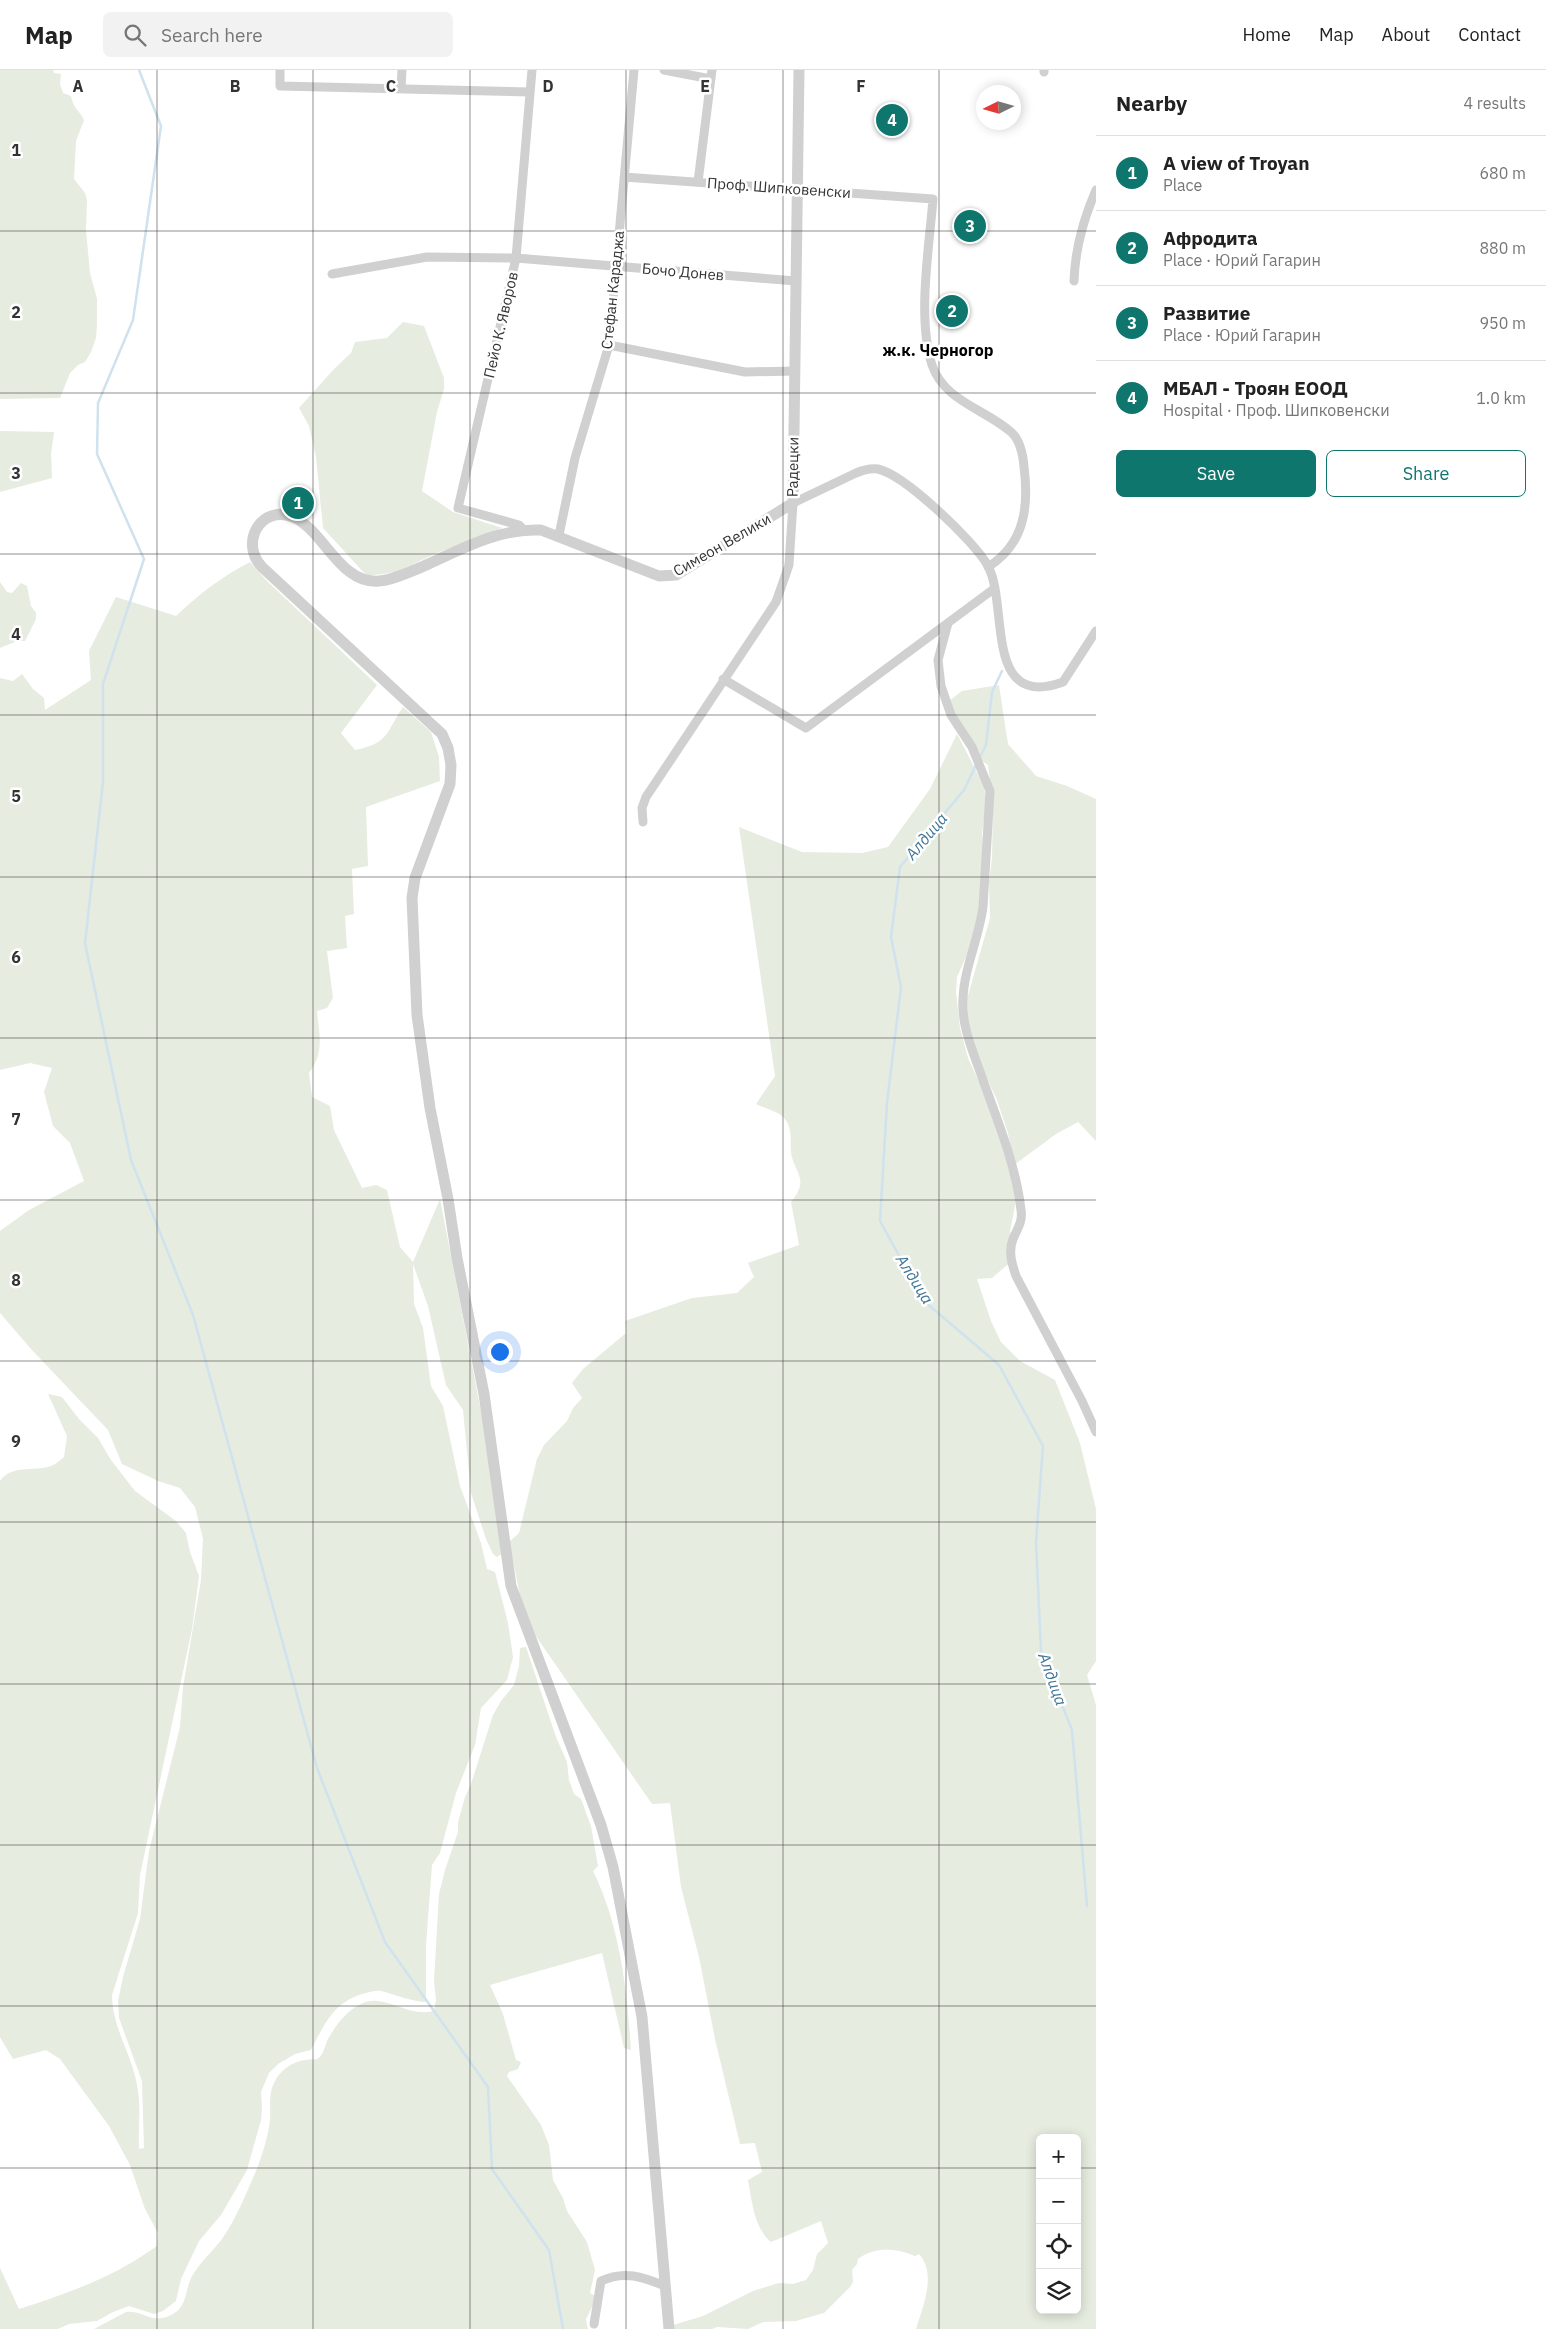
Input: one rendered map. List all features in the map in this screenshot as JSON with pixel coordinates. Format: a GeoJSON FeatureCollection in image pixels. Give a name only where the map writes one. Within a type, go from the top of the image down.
{"type":"FeatureCollection","features":[{"type":"Feature","properties":{"kind":"street"},"geometry":{"type":"LineString","coordinates":[[280,70],[280,86],[530,92]]}},
{"type":"Feature","properties":{"kind":"street"},"geometry":{"type":"LineString","coordinates":[[401,89],[402,70]]}},
{"type":"Feature","properties":{"kind":"street","name":"Пейо К. Яворов"},"geometry":{"type":"LineString","coordinates":[[523,529],[519,525],[458,508],[516,258],[532,70]]}},
{"type":"Feature","properties":{"kind":"street","name":"Стефан Караджа"},"geometry":{"type":"LineString","coordinates":[[559,535],[575,458],[610,345],[634,70]]}},
{"type":"Feature","properties":{"kind":"street"},"geometry":{"type":"LineString","coordinates":[[664,70],[711,75],[698,182]]}},
{"type":"Feature","properties":{"kind":"street","name":"Радецки"},"geometry":{"type":"LineString","coordinates":[[643,822],[642,808],[646,797],[776,602],[789,565],[793,503],[799,70]]}},
{"type":"Feature","properties":{"kind":"street","name":"Проф. Шипковенски"},"geometry":{"type":"LineString","coordinates":[[624,177],[933,199],[925,309],[925,330],[932,366],[939,379],[953,395],[1013,433],[1020,447],[1023,460],[1027,495],[1025,513],[1017,536],[1006,553],[988,567]]}},
{"type":"Feature","properties":{"kind":"street"},"geometry":{"type":"LineString","coordinates":[[1074,281],[1075,255],[1087,210],[1096,190]]}},
{"type":"Feature","properties":{"kind":"street","name":"Бочо Донев"},"geometry":{"type":"LineString","coordinates":[[332,274],[427,257],[516,258],[796,281]]}},
{"type":"Feature","properties":{"kind":"street"},"geometry":{"type":"LineString","coordinates":[[610,345],[745,372],[795,371]]}},
{"type":"Feature","properties":{"kind":"street","name":"Симеон Велики"},"geometry":{"type":"LineString","coordinates":[[665,2286],[642,2017],[634,1969],[601,1825],[511,1586],[484,1394],[456,1258],[419,1034],[412,944],[412,898],[415,878],[450,784],[452,765],[442,734],[258,563],[252,552],[254,533],[260,523],[270,517],[281,515],[292,517],[302,523],[322,542],[347,570],[372,582],[390,579],[496,535],[523,529],[541,530],[559,535],[650,573],[668,576],[676,575],[793,503],[864,470],[879,469],[892,476],[956,526],[988,567],[996,588],[1000,631],[1005,657],[1014,675],[1022,682],[1043,688],[1063,682],[1096,631]]}},
{"type":"Feature","properties":{"kind":"street"},"geometry":{"type":"LineString","coordinates":[[724,679],[806,728],[996,588]]}},
{"type":"Feature","properties":{"kind":"street"},"geometry":{"type":"LineString","coordinates":[[948,623],[938,660],[941,686],[951,715],[972,747],[990,791],[981,923],[965,976],[962,1000],[965,1024],[1007,1151],[1022,1212],[1021,1222],[1011,1249],[1011,1259],[1016,1276],[1082,1401],[1096,1432]]}},
{"type":"Feature","properties":{"kind":"street"},"geometry":{"type":"LineString","coordinates":[[594,2324],[599,2285],[604,2280],[622,2275],[640,2276],[665,2286],[669,2329]]}},
{"type":"Feature","properties":{"kind":"shaded area"},"geometry":{"type":"Polygon","coordinates":[[[0,70],[53,70],[54,73],[61,74],[60,84],[63,93],[71,96],[84,120],[76,141],[74,179],[85,193],[87,200],[86,230],[90,273],[97,299],[96,338],[85,362],[78,365],[70,373],[60,398],[0,399],[0,70]]]}},
{"type":"Feature","properties":{"kind":"shaded area"},"geometry":{"type":"Polygon","coordinates":[[[403,322],[424,326],[444,378],[444,389],[437,412],[422,491],[453,512],[502,528],[437,553],[396,572],[367,576],[323,528],[316,457],[309,426],[299,408],[351,353],[355,342],[387,338],[403,322]]]}},
{"type":"Feature","properties":{"kind":"shaded area"},"geometry":{"type":"Polygon","coordinates":[[[0,431],[54,432],[51,454],[52,478],[0,492],[0,431]]]}},
{"type":"Feature","properties":{"kind":"shaded area"},"geometry":{"type":"Polygon","coordinates":[[[250,562],[267,581],[377,685],[341,733],[355,750],[374,744],[385,736],[403,707],[431,732],[439,757],[440,781],[366,807],[368,866],[352,869],[354,914],[345,916],[347,948],[327,951],[333,998],[327,1008],[317,1011],[320,1035],[319,1051],[314,1066],[309,1073],[312,1097],[330,1106],[334,1130],[362,1188],[376,1185],[387,1190],[400,1247],[413,1262],[440,1199],[490,1458],[501,1554],[497,1557],[493,1554],[486,1539],[471,1493],[463,1410],[446,1385],[428,1306],[413,1264],[414,1304],[423,1328],[431,1386],[443,1406],[460,1486],[481,1543],[487,1569],[495,1572],[508,1623],[513,1657],[507,1680],[481,1708],[475,1745],[456,1793],[440,1853],[432,1865],[426,1945],[426,2002],[379,1991],[366,1993],[346,2001],[338,2007],[326,2022],[311,2050],[295,2054],[278,2064],[269,2073],[261,2092],[261,2120],[247,2170],[221,2215],[199,2241],[181,2279],[176,2301],[163,2311],[154,2314],[129,2306],[97,2321],[69,2324],[58,2329],[0,2329],[0,2268],[19,2309],[91,2283],[125,2266],[157,2246],[158,2233],[145,2209],[130,2165],[109,2126],[60,2059],[46,2050],[13,2059],[0,2037],[0,1481],[11,1472],[44,1468],[51,1466],[64,1457],[67,1436],[48,1394],[62,1397],[79,1419],[98,1438],[111,1460],[135,1491],[176,1521],[186,1533],[190,1552],[199,1576],[192,1629],[140,1875],[138,1913],[112,1995],[115,2020],[136,2079],[139,2105],[139,2149],[144,2148],[142,2081],[119,2018],[118,2001],[140,1919],[149,1851],[180,1727],[183,1687],[201,1580],[203,1539],[195,1507],[180,1488],[158,1481],[122,1464],[108,1430],[31,1349],[0,1313],[0,1231],[29,1210],[84,1181],[70,1143],[53,1126],[44,1092],[52,1068],[30,1063],[0,1070],[0,678],[13,681],[22,674],[33,689],[44,698],[45,710],[91,680],[89,651],[116,597],[176,616],[211,586],[250,562]]]}},
{"type":"Feature","properties":{"kind":"shaded area"},"geometry":{"type":"Polygon","coordinates":[[[0,582],[7,592],[12,593],[21,583],[27,586],[31,606],[36,613],[36,619],[25,641],[17,641],[0,648],[0,582]]]}},
{"type":"Feature","properties":{"kind":"shaded area"},"geometry":{"type":"Polygon","coordinates":[[[999,685],[1008,744],[1036,776],[1067,786],[1096,799],[1096,1141],[1078,1122],[1056,1134],[1014,1165],[1008,1133],[997,1100],[983,1070],[968,1025],[967,999],[990,918],[989,881],[992,858],[993,803],[988,765],[982,761],[945,704],[962,691],[999,685]]]}},
{"type":"Feature","properties":{"kind":"shaded area"},"geometry":{"type":"Polygon","coordinates":[[[957,734],[983,784],[987,802],[982,833],[983,849],[978,921],[971,946],[957,977],[956,992],[960,1028],[968,1058],[988,1101],[1017,1196],[1010,1231],[1015,1265],[1007,1265],[992,1278],[977,1279],[991,1321],[1001,1342],[1020,1361],[1055,1380],[1080,1443],[1096,1509],[1096,1661],[1087,1675],[1096,1705],[1096,2329],[916,2329],[927,2290],[928,2280],[924,2262],[919,2254],[915,2256],[900,2251],[879,2250],[858,2259],[857,2264],[852,2270],[853,2282],[850,2287],[824,2313],[796,2321],[763,2322],[748,2329],[717,2327],[712,2329],[670,2329],[670,2326],[703,2316],[753,2291],[779,2283],[793,2284],[806,2280],[813,2270],[817,2254],[828,2243],[821,2221],[771,2242],[757,2222],[748,2180],[762,2172],[755,2143],[740,2144],[715,2039],[699,1957],[681,1887],[670,1803],[652,1804],[533,1632],[521,1600],[509,1542],[519,1533],[537,1459],[544,1445],[567,1421],[573,1408],[582,1398],[572,1383],[583,1369],[626,1333],[625,1321],[692,1298],[737,1293],[754,1277],[748,1263],[799,1245],[791,1202],[800,1187],[800,1181],[792,1159],[789,1126],[782,1116],[756,1104],[775,1076],[739,827],[802,852],[862,853],[888,847],[930,789],[957,734]]]}},
{"type":"Feature","properties":{"kind":"shaded area"},"geometry":{"type":"Polygon","coordinates":[[[526,1647],[556,1737],[567,1762],[569,1780],[574,1794],[581,1799],[591,1826],[598,1866],[593,1871],[610,1914],[616,1936],[621,1958],[629,2027],[631,2050],[624,2048],[602,1953],[490,1985],[503,2014],[516,2060],[521,2062],[518,2069],[509,2072],[507,2076],[541,2125],[549,2145],[553,2180],[563,2198],[567,2211],[587,2242],[595,2270],[590,2293],[597,2297],[586,2319],[588,2329],[94,2329],[126,2312],[159,2318],[173,2314],[181,2307],[191,2278],[227,2231],[248,2189],[266,2140],[270,2120],[272,2088],[283,2070],[296,2062],[319,2057],[338,2024],[346,2014],[361,2004],[369,2001],[378,2001],[414,2011],[434,2011],[436,2000],[434,1981],[439,1894],[445,1870],[458,1832],[458,1822],[465,1797],[493,1715],[514,1685],[519,1666],[520,1648],[526,1647]]]}},
{"type":"Feature","properties":{"kind":"waterway"},"geometry":{"type":"LineString","coordinates":[[139,70],[161,126],[133,320],[98,403],[97,454],[144,559],[103,684],[103,782],[85,943],[131,1160],[193,1315],[317,1768],[385,1942],[488,2087],[492,2169],[549,2250],[563,2329]]}},
{"type":"Feature","properties":{"kind":"waterway","name":"Алдица"},"geometry":{"type":"LineString","coordinates":[[980,757],[986,745],[992,692],[1002,671]]}},
{"type":"Feature","properties":{"kind":"waterway","name":"Алдица"},"geometry":{"type":"LineString","coordinates":[[976,765],[964,790],[900,867],[891,937],[901,987],[887,1103],[880,1221],[924,1301],[999,1365],[1043,1446],[1036,1542],[1041,1652],[1072,1730],[1087,1906]]}},
{"type":"Feature","properties":{"kind":"place","name":"МБАЛ - Троян ЕООД"},"geometry":{"type":"Point","coordinates":[892,120]}},
{"type":"Feature","properties":{"kind":"place","name":"Развитие"},"geometry":{"type":"Point","coordinates":[970,226]}},
{"type":"Feature","properties":{"kind":"place","name":"Афродита"},"geometry":{"type":"Point","coordinates":[952,311]}},
{"type":"Feature","properties":{"kind":"place","name":"A view of Troyan"},"geometry":{"type":"Point","coordinates":[298,503]}},
{"type":"Feature","properties":{"kind":"district","name":"ж.к. Черногор"},"geometry":{"type":"Point","coordinates":[938,350]}}]}
